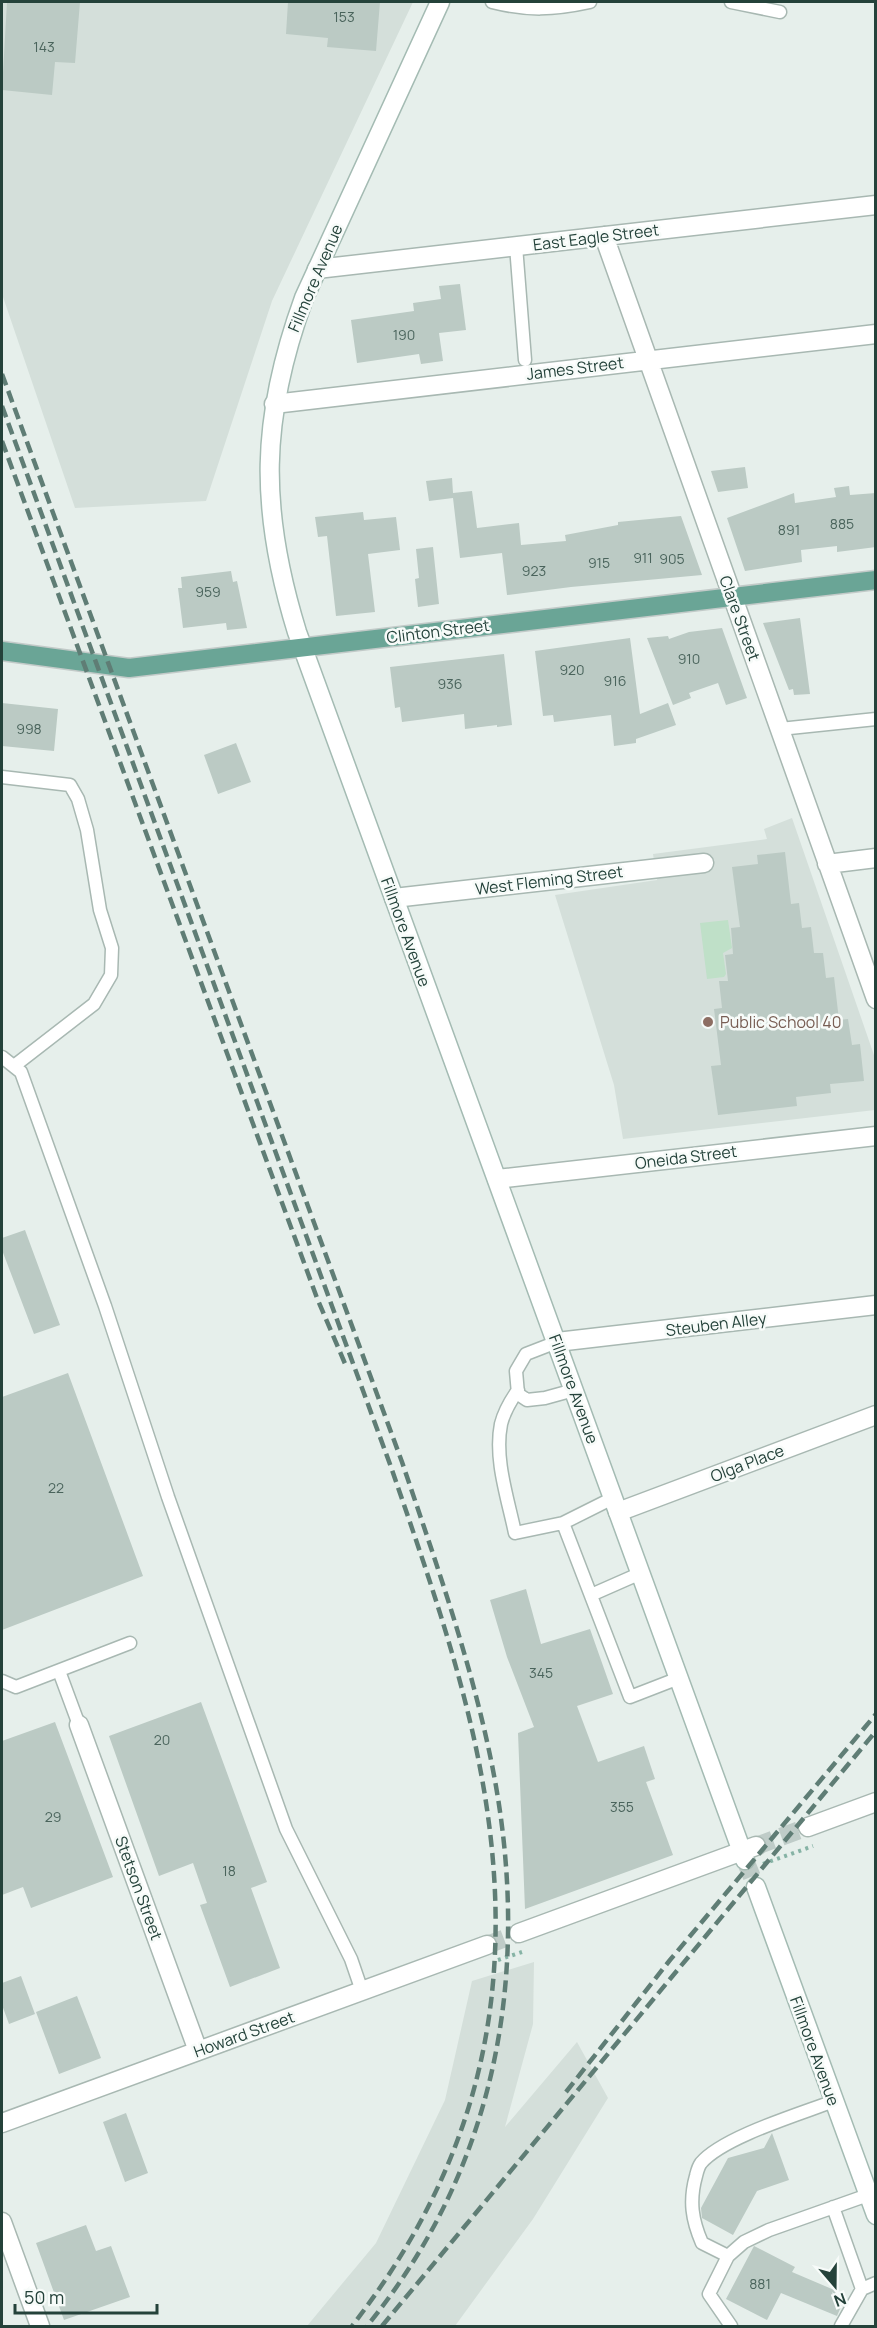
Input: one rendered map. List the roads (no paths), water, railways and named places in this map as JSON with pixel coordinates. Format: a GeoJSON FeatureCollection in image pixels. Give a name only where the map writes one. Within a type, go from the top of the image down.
{"type":"FeatureCollection","features":[{"type":"Feature","properties":{"kind":"main road","name":"Clinton Street"},"geometry":{"type":"LineString","coordinates":[[2,651],[129,668],[876,580]]}},
{"type":"Feature","properties":{"kind":"street","name":"Fillmore Avenue"},"geometry":{"type":"LineString","coordinates":[[440,2],[317,269],[288,342],[274,404],[269,450],[269,485],[274,542],[283,588],[302,646],[679,1678],[748,1852],[519,1933]]}},
{"type":"Feature","properties":{"kind":"street","name":"East Eagle Street"},"geometry":{"type":"LineString","coordinates":[[317,269],[876,206]]}},
{"type":"Feature","properties":{"kind":"street","name":"Clare Street"},"geometry":{"type":"LineString","coordinates":[[604,236],[875,997]]}},
{"type":"Feature","properties":{"kind":"street","name":"James Street"},"geometry":{"type":"LineString","coordinates":[[274,404],[876,334]]}},
{"type":"Feature","properties":{"kind":"street"},"geometry":{"type":"LineString","coordinates":[[827,864],[876,858]]}},
{"type":"Feature","properties":{"kind":"street","name":"West Fleming Street"},"geometry":{"type":"LineString","coordinates":[[394,898],[704,863]]}},
{"type":"Feature","properties":{"kind":"street","name":"Oneida Street"},"geometry":{"type":"LineString","coordinates":[[497,1179],[876,1136]]}},
{"type":"Feature","properties":{"kind":"street","name":"Steuben Alley"},"geometry":{"type":"LineString","coordinates":[[557,1342],[876,1305]]}},
{"type":"Feature","properties":{"kind":"street","name":"Olga Place"},"geometry":{"type":"LineString","coordinates":[[616,1505],[876,1415]]}},
{"type":"Feature","properties":{"kind":"street","name":"Stetson Street"},"geometry":{"type":"LineString","coordinates":[[79,1725],[198,2051]]}},
{"type":"Feature","properties":{"kind":"street"},"geometry":{"type":"LineString","coordinates":[[808,1827],[876,1802]]}},
{"type":"Feature","properties":{"kind":"street","name":"Fillmore Avenue"},"geometry":{"type":"LineString","coordinates":[[756,1887],[876,2215]]}},
{"type":"Feature","properties":{"kind":"street","name":"Howard Street"},"geometry":{"type":"LineString","coordinates":[[2,2123],[487,1945]]}},
{"type":"Feature","properties":{"kind":"street"},"geometry":{"type":"LineString","coordinates":[[2,2222],[40,2326]]}},
{"type":"Feature","properties":{"kind":"lane"},"geometry":{"type":"LineString","coordinates":[[492,2],[521,9],[545,9],[590,2]]}},
{"type":"Feature","properties":{"kind":"lane"},"geometry":{"type":"LineString","coordinates":[[731,2],[780,12]]}},
{"type":"Feature","properties":{"kind":"lane"},"geometry":{"type":"LineString","coordinates":[[516,246],[525,360]]}},
{"type":"Feature","properties":{"kind":"lane"},"geometry":{"type":"LineString","coordinates":[[780,729],[876,719]]}},
{"type":"Feature","properties":{"kind":"lane"},"geometry":{"type":"LineString","coordinates":[[2,777],[70,785],[78,799],[87,830],[100,910],[112,948],[111,975],[94,1004],[14,1066]]}},
{"type":"Feature","properties":{"kind":"lane"},"geometry":{"type":"LineString","coordinates":[[2,1057],[21,1072],[101,1294],[168,1497],[286,1829],[351,1959],[362,1991]]}},
{"type":"Feature","properties":{"kind":"lane"},"geometry":{"type":"LineString","coordinates":[[557,1342],[526,1354],[516,1371],[518,1394],[527,1400],[574,1390]]}},
{"type":"Feature","properties":{"kind":"lane"},"geometry":{"type":"LineString","coordinates":[[518,1390],[501,1424],[500,1447],[504,1482],[515,1533],[563,1523],[616,1505]]}},
{"type":"Feature","properties":{"kind":"lane"},"geometry":{"type":"LineString","coordinates":[[563,1523],[630,1697],[679,1678]]}},
{"type":"Feature","properties":{"kind":"lane"},"geometry":{"type":"LineString","coordinates":[[591,1595],[641,1573]]}},
{"type":"Feature","properties":{"kind":"lane"},"geometry":{"type":"LineString","coordinates":[[2,1681],[16,1688],[130,1643]]}},
{"type":"Feature","properties":{"kind":"lane"},"geometry":{"type":"LineString","coordinates":[[59,1671],[79,1725]]}},
{"type":"Feature","properties":{"kind":"lane"},"geometry":{"type":"LineString","coordinates":[[728,2256],[702,2243],[693,2224],[691,2206],[699,2164],[723,2146],[834,2101]]}},
{"type":"Feature","properties":{"kind":"lane"},"geometry":{"type":"LineString","coordinates":[[731,2326],[709,2294],[728,2256],[744,2242],[769,2230],[868,2194]]}},
{"type":"Feature","properties":{"kind":"lane"},"geometry":{"type":"LineString","coordinates":[[833,2207],[862,2289]]}},
{"type":"Feature","properties":{"kind":"lane"},"geometry":{"type":"LineString","coordinates":[[841,2326],[862,2289],[876,2283]]}},
{"type":"Feature","properties":{"kind":"tunnel"},"geometry":{"type":"LineString","coordinates":[[756,1846],[808,1827]]}},
{"type":"Feature","properties":{"kind":"tunnel"},"geometry":{"type":"LineString","coordinates":[[745,1860],[756,1887]]}},
{"type":"Feature","properties":{"kind":"tunnel"},"geometry":{"type":"LineString","coordinates":[[487,1945],[519,1933]]}},
{"type":"Feature","properties":{"kind":"railway"},"geometry":{"type":"LineString","coordinates":[[2,374],[402,1462],[462,1647],[491,1760],[503,1836],[508,1912],[505,1986],[495,2058],[476,2129],[448,2197],[412,2263],[367,2326]]}},
{"type":"Feature","properties":{"kind":"railway"},"geometry":{"type":"LineString","coordinates":[[2,406],[391,1467],[448,1639],[464,1697],[483,1783],[493,1867],[495,1948],[487,2026],[470,2103],[442,2178],[403,2253],[352,2326]]}},
{"type":"Feature","properties":{"kind":"railway"},"geometry":{"type":"LineString","coordinates":[[2,441],[317,1298],[346,1366]]}},
{"type":"Feature","properties":{"kind":"railway"},"geometry":{"type":"LineString","coordinates":[[566,2092],[670,1960],[876,1714]]}},
{"type":"Feature","properties":{"kind":"railway"},"geometry":{"type":"LineString","coordinates":[[382,2326],[876,1731]]}},
{"type":"Feature","properties":{"kind":"place","name":"Public School 40"},"geometry":{"type":"Point","coordinates":[708,1022]}}]}
